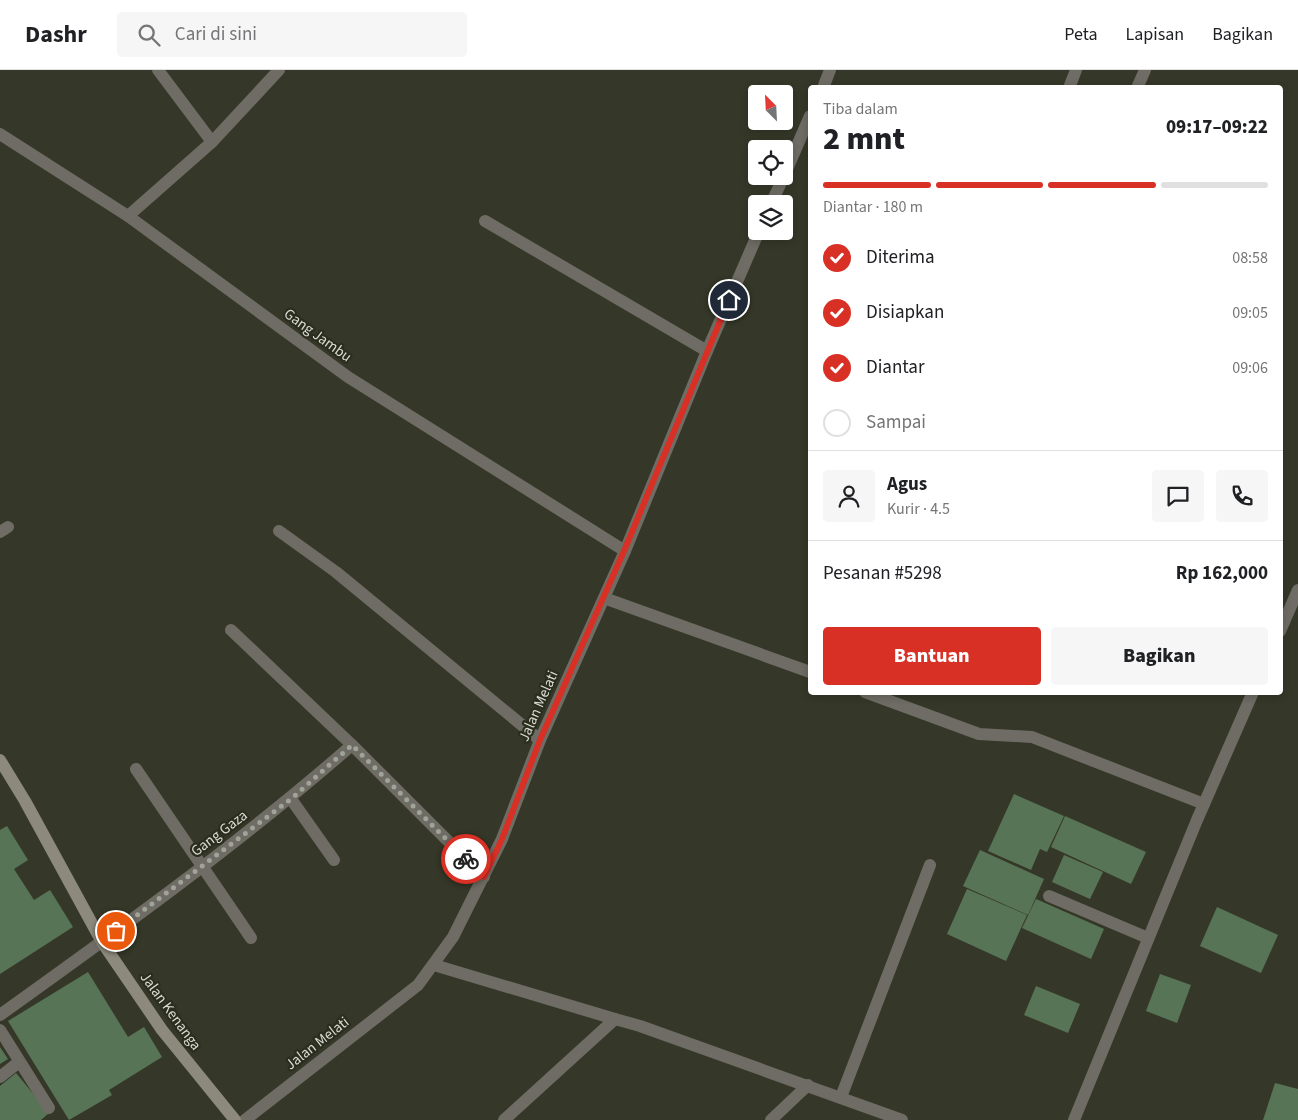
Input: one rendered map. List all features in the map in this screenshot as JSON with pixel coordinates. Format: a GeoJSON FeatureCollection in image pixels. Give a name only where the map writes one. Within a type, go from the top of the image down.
{"type":"FeatureCollection","features":[{"type":"Feature","properties":{"kind":"street"},"geometry":{"type":"LineString","coordinates":[[158,70],[212,142]]}},
{"type":"Feature","properties":{"kind":"street"},"geometry":{"type":"LineString","coordinates":[[128,216],[212,142],[279,70]]}},
{"type":"Feature","properties":{"kind":"street"},"geometry":{"type":"LineString","coordinates":[[823,85],[830,70]]}},
{"type":"Feature","properties":{"kind":"street"},"geometry":{"type":"LineString","coordinates":[[1070,85],[1076,70]]}},
{"type":"Feature","properties":{"kind":"street"},"geometry":{"type":"LineString","coordinates":[[1138,85],[1145,70]]}},
{"type":"Feature","properties":{"kind":"street"},"geometry":{"type":"LineString","coordinates":[[793,155],[808,121]]}},
{"type":"Feature","properties":{"kind":"street","name":"Gang Jambu"},"geometry":{"type":"LineString","coordinates":[[0,134],[128,216],[348,376],[624,551]]}},
{"type":"Feature","properties":{"kind":"street"},"geometry":{"type":"LineString","coordinates":[[485,221],[707,351]]}},
{"type":"Feature","properties":{"kind":"street","name":"Jalan Melati"},"geometry":{"type":"LineString","coordinates":[[246,1120],[418,984],[434,966],[465,916],[502,839],[540,740],[604,598],[755,240]]}},
{"type":"Feature","properties":{"kind":"street"},"geometry":{"type":"LineString","coordinates":[[280,530],[336,572],[540,740]]}},
{"type":"Feature","properties":{"kind":"street"},"geometry":{"type":"LineString","coordinates":[[1283,624],[1298,590]]}},
{"type":"Feature","properties":{"kind":"street"},"geometry":{"type":"LineString","coordinates":[[604,598],[808,671]]}},
{"type":"Feature","properties":{"kind":"street"},"geometry":{"type":"LineString","coordinates":[[231,630],[352,745],[484,877]]}},
{"type":"Feature","properties":{"kind":"street"},"geometry":{"type":"LineString","coordinates":[[873,695],[979,734],[1032,737],[1204,804]]}},
{"type":"Feature","properties":{"kind":"street"},"geometry":{"type":"LineString","coordinates":[[1074,1120],[1204,804],[1252,695]]}},
{"type":"Feature","properties":{"kind":"street","name":"Gang Gaza"},"geometry":{"type":"LineString","coordinates":[[0,1015],[102,942],[291,799],[352,745]]}},
{"type":"Feature","properties":{"kind":"street","name":"Jalan Kenanga"},"geometry":{"type":"LineString","coordinates":[[0,760],[25,801],[102,942],[162,1030],[235,1120]]}},
{"type":"Feature","properties":{"kind":"street"},"geometry":{"type":"LineString","coordinates":[[136,769],[251,938]]}},
{"type":"Feature","properties":{"kind":"street"},"geometry":{"type":"LineString","coordinates":[[291,799],[334,860]]}},
{"type":"Feature","properties":{"kind":"street"},"geometry":{"type":"LineString","coordinates":[[842,1097],[930,865]]}},
{"type":"Feature","properties":{"kind":"street"},"geometry":{"type":"LineString","coordinates":[[1049,896],[1148,938]]}},
{"type":"Feature","properties":{"kind":"street"},"geometry":{"type":"LineString","coordinates":[[434,966],[640,1026],[902,1120]]}},
{"type":"Feature","properties":{"kind":"street"},"geometry":{"type":"LineString","coordinates":[[504,1120],[615,1019]]}},
{"type":"Feature","properties":{"kind":"street"},"geometry":{"type":"LineString","coordinates":[[0,1030],[49,1108]]}},
{"type":"Feature","properties":{"kind":"street"},"geometry":{"type":"LineString","coordinates":[[0,1077],[19,1062]]}},
{"type":"Feature","properties":{"kind":"street"},"geometry":{"type":"LineString","coordinates":[[771,1120],[808,1085]]}},
{"type":"Feature","properties":{"kind":"building"},"geometry":{"type":"Polygon","coordinates":[[[1014,794],[1064,816],[1047,852],[1040,849],[1031,870],[988,851],[1014,794]]]}},
{"type":"Feature","properties":{"kind":"building"},"geometry":{"type":"Polygon","coordinates":[[[1065,816],[1146,852],[1131,884],[1051,847],[1065,816]]]}},
{"type":"Feature","properties":{"kind":"building"},"geometry":{"type":"Polygon","coordinates":[[[7,826],[28,860],[14,869],[34,900],[50,890],[73,927],[0,974],[0,830],[7,826]]]}},
{"type":"Feature","properties":{"kind":"building"},"geometry":{"type":"Polygon","coordinates":[[[980,850],[1044,879],[1028,915],[963,886],[980,850]]]}},
{"type":"Feature","properties":{"kind":"building"},"geometry":{"type":"Polygon","coordinates":[[[1064,855],[1103,872],[1090,899],[1052,882],[1064,855]]]}},
{"type":"Feature","properties":{"kind":"building"},"geometry":{"type":"Polygon","coordinates":[[[967,889],[1027,915],[1006,961],[947,934],[967,889]]]}},
{"type":"Feature","properties":{"kind":"building"},"geometry":{"type":"Polygon","coordinates":[[[1036,899],[1104,929],[1091,959],[1022,928],[1036,899]]]}},
{"type":"Feature","properties":{"kind":"building"},"geometry":{"type":"Polygon","coordinates":[[[1217,907],[1278,935],[1261,973],[1200,946],[1217,907]]]}},
{"type":"Feature","properties":{"kind":"building"},"geometry":{"type":"Polygon","coordinates":[[[88,972],[128,1037],[144,1027],[162,1057],[109,1090],[112,1095],[69,1120],[8,1021],[88,972]]]}},
{"type":"Feature","properties":{"kind":"building"},"geometry":{"type":"Polygon","coordinates":[[[1160,974],[1191,985],[1177,1023],[1146,1011],[1160,974]]]}},
{"type":"Feature","properties":{"kind":"building"},"geometry":{"type":"Polygon","coordinates":[[[1036,986],[1080,1004],[1068,1033],[1024,1015],[1036,986]]]}},
{"type":"Feature","properties":{"kind":"building"},"geometry":{"type":"Polygon","coordinates":[[[0,1047],[8,1059],[0,1064],[0,1047]]]}},
{"type":"Feature","properties":{"kind":"building"},"geometry":{"type":"Polygon","coordinates":[[[16,1073],[49,1113],[41,1120],[0,1120],[0,1086],[16,1073]]]}},
{"type":"Feature","properties":{"kind":"building"},"geometry":{"type":"Polygon","coordinates":[[[1275,1083],[1298,1089],[1298,1120],[1263,1120],[1275,1083]]]}},
{"type":"Feature","properties":{"kind":"way so far"},"geometry":{"type":"LineString","coordinates":[[116,931],[291,799],[352,745],[466,859]]}},
{"type":"Feature","properties":{"kind":"route"},"geometry":{"type":"LineString","coordinates":[[466,859],[484,877],[502,839],[540,740],[624,551],[729,300]]}}]}
